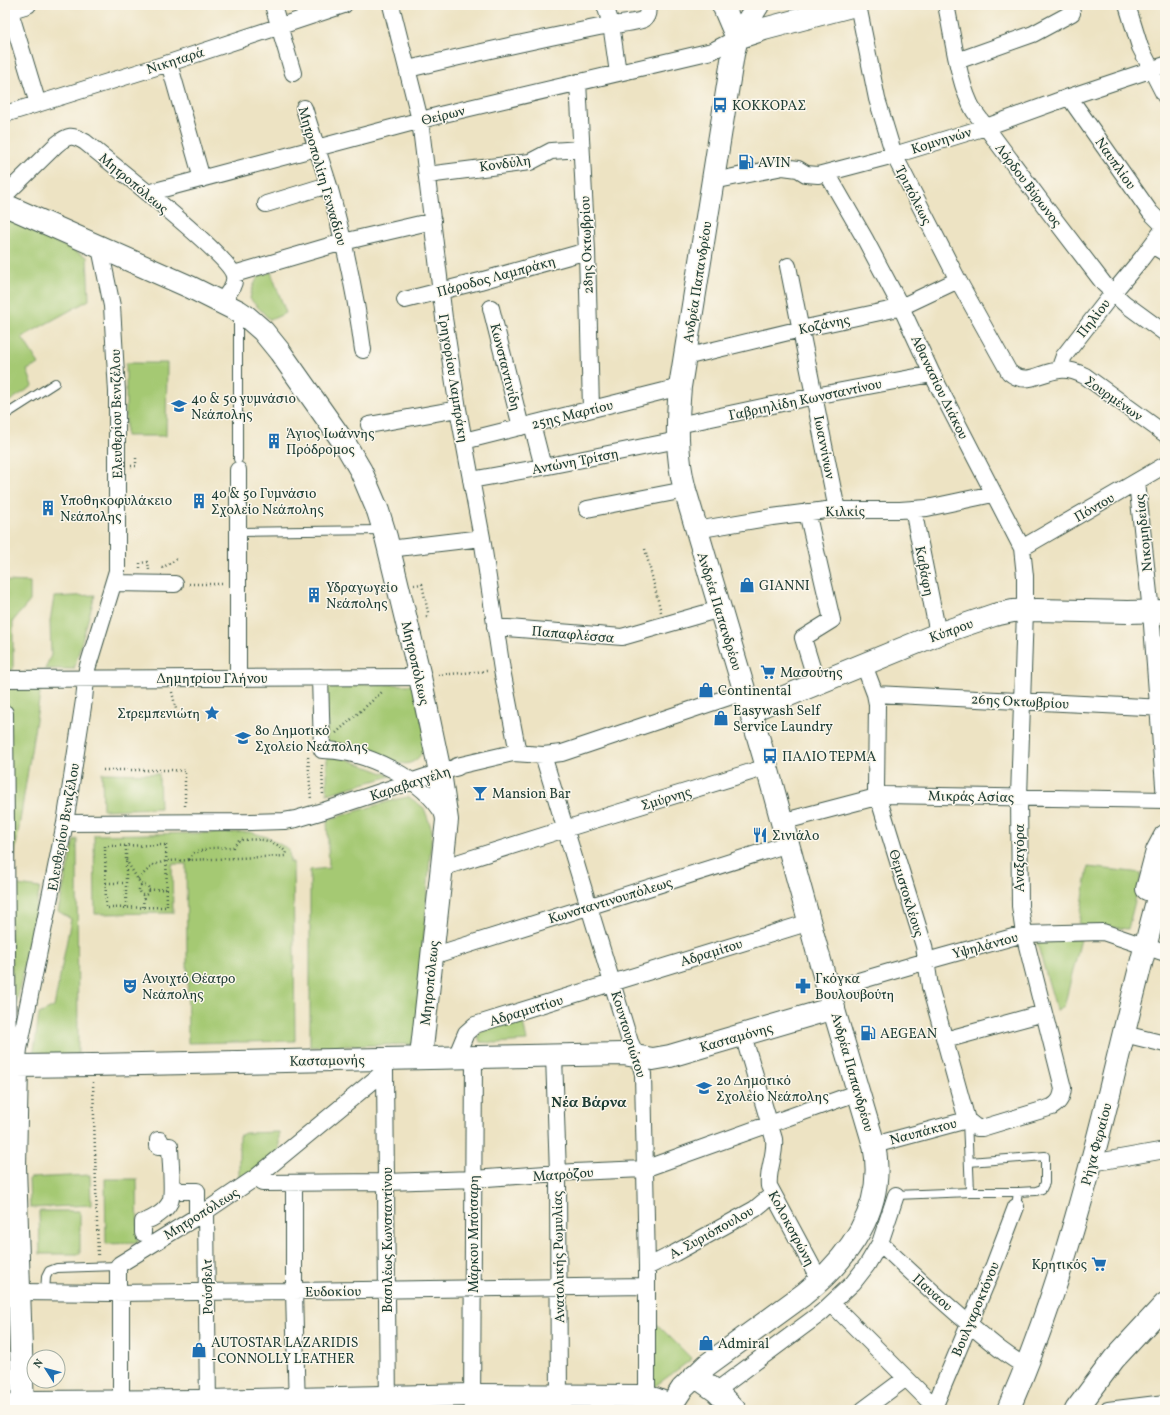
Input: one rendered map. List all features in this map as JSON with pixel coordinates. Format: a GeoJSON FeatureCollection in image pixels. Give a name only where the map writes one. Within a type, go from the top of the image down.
{"type":"FeatureCollection","features":[{"type":"Feature","properties":{"kind":"street"},"geometry":{"type":"LineString","coordinates":[[28,5],[8,9],[38,104]]}},
{"type":"Feature","properties":{"kind":"street"},"geometry":{"type":"LineString","coordinates":[[273,5],[293,73]]}},
{"type":"Feature","properties":{"kind":"street","name":"Νικηταρά"},"geometry":{"type":"LineString","coordinates":[[5,114],[169,63],[344,5]]}},
{"type":"Feature","properties":{"kind":"street","name":"Γρηγορίου Λαμπράκη"},"geometry":{"type":"LineString","coordinates":[[391,5],[420,120],[441,291],[458,409],[482,538],[502,670],[518,752]]}},
{"type":"Feature","properties":{"kind":"street"},"geometry":{"type":"LineString","coordinates":[[605,5],[611,24],[618,73]]}},
{"type":"Feature","properties":{"kind":"street"},"geometry":{"type":"LineString","coordinates":[[408,69],[478,52],[611,24],[644,19],[648,12],[647,5]]}},
{"type":"Feature","properties":{"kind":"street"},"geometry":{"type":"LineString","coordinates":[[723,5],[737,38],[764,29],[855,5]]}},
{"type":"Feature","properties":{"kind":"street","name":"Ανδρέα Παπανδρέου"},"geometry":{"type":"LineString","coordinates":[[669,1408],[678,1393],[695,1376],[718,1356],[803,1295],[820,1281],[847,1252],[860,1229],[874,1195],[877,1167],[874,1145],[831,999],[767,767],[684,490],[680,467],[678,433],[680,387],[733,54],[737,38],[758,5]]}},
{"type":"Feature","properties":{"kind":"street","name":"Τριπόλεως"},"geometry":{"type":"LineString","coordinates":[[858,5],[877,99],[894,154],[958,280],[1009,372],[1020,379],[1027,379],[1059,370]]}},
{"type":"Feature","properties":{"kind":"street","name":"Λόρδου Βύρωνος"},"geometry":{"type":"LineString","coordinates":[[946,5],[958,62],[969,103],[974,112],[1093,270],[1113,293],[1165,333]]}},
{"type":"Feature","properties":{"kind":"street"},"geometry":{"type":"LineString","coordinates":[[1127,5],[1140,47],[1158,67],[1165,96]]}},
{"type":"Feature","properties":{"kind":"street"},"geometry":{"type":"LineString","coordinates":[[958,62],[1033,34],[1072,13]]}},
{"type":"Feature","properties":{"kind":"street","name":"Θείρων"},"geometry":{"type":"LineString","coordinates":[[148,193],[420,120],[712,51],[737,38]]}},
{"type":"Feature","properties":{"kind":"street"},"geometry":{"type":"LineString","coordinates":[[169,63],[202,179]]}},
{"type":"Feature","properties":{"kind":"street","name":"Κομνηνών"},"geometry":{"type":"LineString","coordinates":[[713,181],[783,167],[798,169],[812,176],[827,173],[986,127],[1158,67]]}},
{"type":"Feature","properties":{"kind":"street","name":"28ης Οκτωβρίου"},"geometry":{"type":"LineString","coordinates":[[578,82],[587,251],[591,409]]}},
{"type":"Feature","properties":{"kind":"street","name":"Ναυπλίου"},"geometry":{"type":"LineString","coordinates":[[1069,97],[1150,212],[1165,227]]}},
{"type":"Feature","properties":{"kind":"street","name":"Μητροπολίτη Γενναδίου"},"geometry":{"type":"LineString","coordinates":[[304,108],[328,185],[343,242],[359,317],[364,350]]}},
{"type":"Feature","properties":{"kind":"street","name":"Μητροπόλεως"},"geometry":{"type":"LineString","coordinates":[[5,194],[62,140],[71,136],[76,136],[148,193],[193,232],[229,267],[234,274]]}},
{"type":"Feature","properties":{"kind":"street","name":"Κονδύλη"},"geometry":{"type":"LineString","coordinates":[[427,175],[530,162],[551,151],[581,149]]}},
{"type":"Feature","properties":{"kind":"street","name":"Αθανασίου Διάκου"},"geometry":{"type":"LineString","coordinates":[[827,173],[902,307],[932,374],[1022,548],[1025,563],[1025,610]]}},
{"type":"Feature","properties":{"kind":"street"},"geometry":{"type":"LineString","coordinates":[[266,204],[328,185]]}},
{"type":"Feature","properties":{"kind":"street","name":"Μητροπόλεως"},"geometry":{"type":"LineString","coordinates":[[5,205],[230,307],[263,332],[280,352],[347,447],[361,471],[387,539],[420,677],[440,772],[447,820],[420,1057]]}},
{"type":"Feature","properties":{"kind":"street"},"geometry":{"type":"LineString","coordinates":[[230,307],[234,274],[343,242],[433,221]]}},
{"type":"Feature","properties":{"kind":"street","name":"Πηλίου"},"geometry":{"type":"LineString","coordinates":[[1059,370],[1064,356],[1113,293],[1159,249],[1165,227]]}},
{"type":"Feature","properties":{"kind":"street","name":"Ελευθερίου Βενιζέλου"},"geometry":{"type":"LineString","coordinates":[[17,1405],[15,1295],[10,1167],[17,1066],[20,1042],[65,823],[86,678],[89,663],[117,572],[118,559],[117,392],[112,306],[100,248]]}},
{"type":"Feature","properties":{"kind":"street","name":"Πάροδος Λαμπράκη"},"geometry":{"type":"LineString","coordinates":[[405,300],[480,282],[587,251]]}},
{"type":"Feature","properties":{"kind":"street","name":"Ιωαννίνων"},"geometry":{"type":"LineString","coordinates":[[788,266],[837,510]]}},
{"type":"Feature","properties":{"kind":"street","name":"Κοζάνης"},"geometry":{"type":"LineString","coordinates":[[685,357],[801,329],[902,307],[958,280]]}},
{"type":"Feature","properties":{"kind":"street","name":"Κωνσταντινίδη"},"geometry":{"type":"LineString","coordinates":[[491,308],[526,425],[543,467]]}},
{"type":"Feature","properties":{"kind":"street","name":"Σουρμένων"},"geometry":{"type":"LineString","coordinates":[[1059,370],[1072,371],[1084,376],[1165,434]]}},
{"type":"Feature","properties":{"kind":"street","name":"Γαβριηλίδη Κωνσταντίνου"},"geometry":{"type":"LineString","coordinates":[[678,433],[815,396],[932,374]]}},
{"type":"Feature","properties":{"kind":"street","name":"25ης Μαρτίου"},"geometry":{"type":"LineString","coordinates":[[464,441],[680,387]]}},
{"type":"Feature","properties":{"kind":"street"},"geometry":{"type":"LineString","coordinates":[[369,425],[458,409]]}},
{"type":"Feature","properties":{"kind":"street","name":"Αντώνη Τρίτση"},"geometry":{"type":"LineString","coordinates":[[471,480],[543,467],[678,433]]}},
{"type":"Feature","properties":{"kind":"street"},"geometry":{"type":"LineString","coordinates":[[238,464],[238,678]]}},
{"type":"Feature","properties":{"kind":"street","name":"Πόντου"},"geometry":{"type":"LineString","coordinates":[[1022,548],[1165,465]]}},
{"type":"Feature","properties":{"kind":"street","name":"Νικομηδείας"},"geometry":{"type":"LineString","coordinates":[[1137,482],[1158,612],[1165,799]]}},
{"type":"Feature","properties":{"kind":"street"},"geometry":{"type":"LineString","coordinates":[[587,509],[684,490]]}},
{"type":"Feature","properties":{"kind":"street","name":"Κιλκίς"},"geometry":{"type":"LineString","coordinates":[[696,530],[807,512],[926,508],[993,494]]}},
{"type":"Feature","properties":{"kind":"street","name":"Καβάφη"},"geometry":{"type":"LineString","coordinates":[[913,509],[938,634]]}},
{"type":"Feature","properties":{"kind":"street"},"geometry":{"type":"LineString","coordinates":[[807,512],[832,620],[803,638],[817,684]]}},
{"type":"Feature","properties":{"kind":"street"},"geometry":{"type":"LineString","coordinates":[[387,539],[482,538]]}},
{"type":"Feature","properties":{"kind":"street"},"geometry":{"type":"LineString","coordinates":[[114,583],[175,584]]}},
{"type":"Feature","properties":{"kind":"street","name":"Παπαφλέσσα"},"geometry":{"type":"LineString","coordinates":[[495,627],[622,638],[720,610]]}},
{"type":"Feature","properties":{"kind":"street","name":"Κύπρου"},"geometry":{"type":"LineString","coordinates":[[747,701],[817,684],[938,634],[986,617],[1025,610],[1158,612]]}},
{"type":"Feature","properties":{"kind":"street","name":"Αναξαγόρα"},"geometry":{"type":"LineString","coordinates":[[1025,610],[1019,798],[1020,906],[1024,934],[1063,1088],[1061,1100]]}},
{"type":"Feature","properties":{"kind":"street","name":"Θεμιστοκλέους"},"geometry":{"type":"LineString","coordinates":[[864,665],[875,694],[877,704],[875,786],[877,796],[924,946],[930,987],[967,1120]]}},
{"type":"Feature","properties":{"kind":"street"},"geometry":{"type":"LineString","coordinates":[[320,677],[322,748],[367,759],[387,767],[412,782],[432,799],[447,820]]}},
{"type":"Feature","properties":{"kind":"street","name":"Δημητρίου Γλήνου"},"geometry":{"type":"LineString","coordinates":[[5,679],[420,677]]}},
{"type":"Feature","properties":{"kind":"street","name":"26ης Οκτωβρίου"},"geometry":{"type":"LineString","coordinates":[[875,694],[1162,708]]}},
{"type":"Feature","properties":{"kind":"street","name":"Καραβαγγέλη"},"geometry":{"type":"LineString","coordinates":[[65,823],[268,822],[296,819],[317,807],[412,782],[440,772],[501,755],[518,752],[543,755],[562,753],[747,701]]}},
{"type":"Feature","properties":{"kind":"street"},"geometry":{"type":"LineString","coordinates":[[5,713],[8,1073],[5,1092]]}},
{"type":"Feature","properties":{"kind":"street","name":"Κουντουριώτου"},"geometry":{"type":"LineString","coordinates":[[543,755],[564,829],[613,983],[630,1042],[641,1066],[644,1081],[644,1170],[647,1267],[647,1396]]}},
{"type":"Feature","properties":{"kind":"street","name":"Σμύρνης"},"geometry":{"type":"LineString","coordinates":[[442,868],[767,767]]}},
{"type":"Feature","properties":{"kind":"street","name":"Μικράς Ασίας"},"geometry":{"type":"LineString","coordinates":[[781,822],[877,796],[897,795],[1165,799]]}},
{"type":"Feature","properties":{"kind":"street","name":"Ρήγα Φεραίου"},"geometry":{"type":"LineString","coordinates":[[1148,947],[1156,856],[1165,836]]}},
{"type":"Feature","properties":{"kind":"street","name":"Κωνσταντινουπόλεως"},"geometry":{"type":"LineString","coordinates":[[432,956],[788,844]]}},
{"type":"Feature","properties":{"kind":"street","name":"Ρήγα Φεραίου"},"geometry":{"type":"LineString","coordinates":[[1008,1410],[1027,1367],[1065,1257],[1092,1163],[1124,1034],[1148,947],[1165,871]]}},
{"type":"Feature","properties":{"kind":"street","name":"Αδραμίτου"},"geometry":{"type":"LineString","coordinates":[[613,983],[810,922]]}},
{"type":"Feature","properties":{"kind":"street","name":"Υψηλάντου"},"geometry":{"type":"LineString","coordinates":[[831,999],[927,961],[1024,934],[1100,932],[1148,947]]}},
{"type":"Feature","properties":{"kind":"street","name":"Αδραμυττίου"},"geometry":{"type":"LineString","coordinates":[[465,1057],[466,1033],[475,1025],[613,983]]}},
{"type":"Feature","properties":{"kind":"street","name":"Κασταμόνης"},"geometry":{"type":"LineString","coordinates":[[637,1055],[653,1059],[662,1058],[743,1035],[831,999]]}},
{"type":"Feature","properties":{"kind":"street"},"geometry":{"type":"LineString","coordinates":[[945,1040],[1044,1013]]}},
{"type":"Feature","properties":{"kind":"street"},"geometry":{"type":"LineString","coordinates":[[1124,1034],[1165,1044]]}},
{"type":"Feature","properties":{"kind":"street","name":"Κολοκοτρώνη"},"geometry":{"type":"LineString","coordinates":[[743,1035],[770,1125],[774,1145],[769,1181],[773,1194],[820,1281]]}},
{"type":"Feature","properties":{"kind":"street","name":"Κασταμονής"},"geometry":{"type":"LineString","coordinates":[[17,1066],[385,1064],[420,1057],[637,1055]]}},
{"type":"Feature","properties":{"kind":"street","name":"Ανατολικής Ρωμυλίας"},"geometry":{"type":"LineString","coordinates":[[554,1056],[558,1174],[559,1403]]}},
{"type":"Feature","properties":{"kind":"street","name":"Μάρκου Μπότσαρη"},"geometry":{"type":"LineString","coordinates":[[465,1057],[473,1179],[472,1402]]}},
{"type":"Feature","properties":{"kind":"street","name":"Μητροπόλεως"},"geometry":{"type":"LineString","coordinates":[[118,1266],[202,1214],[255,1178],[385,1064]]}},
{"type":"Feature","properties":{"kind":"street","name":"Βασιλέως Κωνσταντίνου"},"geometry":{"type":"LineString","coordinates":[[385,1064],[388,1403]]}},
{"type":"Feature","properties":{"kind":"street","name":"Ματρόζου"},"geometry":{"type":"LineString","coordinates":[[255,1178],[262,1183],[387,1182],[644,1170],[859,1092]]}},
{"type":"Feature","properties":{"kind":"street","name":"Ναυπάκτου"},"geometry":{"type":"LineString","coordinates":[[874,1145],[967,1120],[976,1128],[982,1128],[1052,1107],[1061,1100]]}},
{"type":"Feature","properties":{"kind":"street"},"geometry":{"type":"LineString","coordinates":[[143,1233],[143,1222],[158,1215],[170,1202],[175,1180],[167,1140]]}},
{"type":"Feature","properties":{"kind":"street"},"geometry":{"type":"LineString","coordinates":[[1092,1163],[1165,1150]]}},
{"type":"Feature","properties":{"kind":"street","name":"Ρούσβελτ"},"geometry":{"type":"LineString","coordinates":[[175,1180],[176,1191],[197,1191],[202,1214],[207,1291],[208,1406]]}},
{"type":"Feature","properties":{"kind":"street"},"geometry":{"type":"LineString","coordinates":[[294,1183],[294,1291],[297,1405]]}},
{"type":"Feature","properties":{"kind":"street","name":"Α. Συριόπουλου"},"geometry":{"type":"LineString","coordinates":[[647,1267],[754,1209],[773,1194]]}},
{"type":"Feature","properties":{"kind":"street"},"geometry":{"type":"LineString","coordinates":[[716,1391],[832,1304],[862,1273],[880,1243],[896,1196]]}},
{"type":"Feature","properties":{"kind":"street","name":"Βουλγαροκτόνου"},"geometry":{"type":"LineString","coordinates":[[935,1409],[1007,1232],[1017,1200]]}},
{"type":"Feature","properties":{"kind":"street","name":"Παυαου"},"geometry":{"type":"LineString","coordinates":[[880,1243],[995,1347],[1027,1367]]}},
{"type":"Feature","properties":{"kind":"street"},"geometry":{"type":"LineString","coordinates":[[118,1266],[121,1406]]}},
{"type":"Feature","properties":{"kind":"street","name":"Ευδοκίου"},"geometry":{"type":"LineString","coordinates":[[15,1295],[45,1292],[119,1293],[646,1286]]}},
{"type":"Feature","properties":{"kind":"street"},"geometry":{"type":"LineString","coordinates":[[832,1304],[935,1409]]}},
{"type":"Feature","properties":{"kind":"street"},"geometry":{"type":"LineString","coordinates":[[1076,1410],[1114,1359],[1165,1304]]}},
{"type":"Feature","properties":{"kind":"street"},"geometry":{"type":"LineString","coordinates":[[695,1376],[716,1391],[735,1410]]}},
{"type":"Feature","properties":{"kind":"street"},"geometry":{"type":"LineString","coordinates":[[863,1410],[906,1378]]}},
{"type":"Feature","properties":{"kind":"street"},"geometry":{"type":"LineString","coordinates":[[17,1405],[208,1406],[472,1402],[559,1403],[647,1396],[669,1408]]}},
{"type":"Feature","properties":{"kind":"street"},"geometry":{"type":"LineString","coordinates":[[1108,1410],[1165,1402]]}},
{"type":"Feature","properties":{"kind":"lane"},"geometry":{"type":"LineString","coordinates":[[230,307],[238,464]]}},
{"type":"Feature","properties":{"kind":"lane"},"geometry":{"type":"LineString","coordinates":[[5,415],[55,383]]}},
{"type":"Feature","properties":{"kind":"lane"},"geometry":{"type":"LineString","coordinates":[[238,532],[387,539]]}},
{"type":"Feature","properties":{"kind":"lane"},"geometry":{"type":"LineString","coordinates":[[967,1120],[970,1192]]}},
{"type":"Feature","properties":{"kind":"lane"},"geometry":{"type":"LineString","coordinates":[[896,1196],[970,1192],[1017,1200],[1042,1189],[1045,1183],[1045,1156],[969,1162]]}},
{"type":"Feature","properties":{"kind":"lane"},"geometry":{"type":"LineString","coordinates":[[45,1292],[46,1277],[49,1271],[57,1268],[118,1266]]}},
{"type":"Feature","properties":{"kind":"path"},"geometry":{"type":"LineString","coordinates":[[645,549],[662,615]]}},
{"type":"Feature","properties":{"kind":"path"},"geometry":{"type":"LineString","coordinates":[[158,571],[177,559]]}},
{"type":"Feature","properties":{"kind":"path"},"geometry":{"type":"LineString","coordinates":[[140,563],[148,562],[148,571],[154,571]]}},
{"type":"Feature","properties":{"kind":"path"},"geometry":{"type":"LineString","coordinates":[[175,584],[238,584]]}},
{"type":"Feature","properties":{"kind":"path"},"geometry":{"type":"LineString","coordinates":[[420,677],[502,670]]}},
{"type":"Feature","properties":{"kind":"path"},"geometry":{"type":"LineString","coordinates":[[317,807],[308,753],[322,748],[382,693],[396,677]]}},
{"type":"Feature","properties":{"kind":"path"},"geometry":{"type":"LineString","coordinates":[[317,807],[322,748]]}},
{"type":"Feature","properties":{"kind":"path"},"geometry":{"type":"LineString","coordinates":[[102,770],[185,771],[185,807],[189,811]]}},
{"type":"Feature","properties":{"kind":"path"},"geometry":{"type":"LineString","coordinates":[[138,879],[153,865],[166,861],[285,856],[286,852],[280,846],[263,839],[240,840],[233,847],[211,848],[194,853],[188,860]]}},
{"type":"Feature","properties":{"kind":"path"},"geometry":{"type":"LineString","coordinates":[[166,845],[167,907],[106,908],[105,846],[126,846],[166,845]]}},
{"type":"Feature","properties":{"kind":"path"},"geometry":{"type":"LineString","coordinates":[[126,846],[126,907]]}},
{"type":"Feature","properties":{"kind":"path"},"geometry":{"type":"LineString","coordinates":[[126,860],[142,886],[140,890],[141,894],[144,895],[143,907]]}},
{"type":"Feature","properties":{"kind":"path"},"geometry":{"type":"LineString","coordinates":[[106,883],[126,883]]}},
{"type":"Feature","properties":{"kind":"path"},"geometry":{"type":"LineString","coordinates":[[142,886],[146,885],[150,890]]}},
{"type":"Feature","properties":{"kind":"path"},"geometry":{"type":"LineString","coordinates":[[150,890],[167,890]]}},
{"type":"Feature","properties":{"kind":"path"},"geometry":{"type":"LineString","coordinates":[[144,895],[148,894],[150,890]]}},
{"type":"Feature","properties":{"kind":"path"},"geometry":{"type":"LineString","coordinates":[[93,1065],[98,1267]]}},
{"type":"Feature","properties":{"kind":"green space"},"geometry":{"type":"Polygon","coordinates":[[[5,218],[87,257],[89,300],[22,337],[39,364],[27,370],[33,386],[5,404],[5,218]]]}},
{"type":"Feature","properties":{"kind":"green space"},"geometry":{"type":"Polygon","coordinates":[[[271,272],[286,313],[270,320],[250,299],[253,287],[259,276],[271,272]]]}},
{"type":"Feature","properties":{"kind":"green space"},"geometry":{"type":"Polygon","coordinates":[[[126,363],[167,363],[166,436],[126,436],[126,363]]]}},
{"type":"Feature","properties":{"kind":"green space"},"geometry":{"type":"Polygon","coordinates":[[[5,581],[30,582],[30,601],[13,621],[13,670],[5,670],[5,581]]]}},
{"type":"Feature","properties":{"kind":"green space"},"geometry":{"type":"Polygon","coordinates":[[[95,595],[74,669],[45,669],[51,655],[50,622],[54,597],[95,595]]]}},
{"type":"Feature","properties":{"kind":"green space"},"geometry":{"type":"Polygon","coordinates":[[[332,683],[413,685],[423,724],[425,739],[421,755],[416,760],[405,764],[327,745],[327,687],[332,683]]]}},
{"type":"Feature","properties":{"kind":"green space"},"geometry":{"type":"Polygon","coordinates":[[[41,688],[10,884],[40,888],[13,1021],[5,689],[41,688]]]}},
{"type":"Feature","properties":{"kind":"green space"},"geometry":{"type":"Polygon","coordinates":[[[327,756],[344,758],[391,776],[327,794],[327,756]]]}},
{"type":"Feature","properties":{"kind":"green space"},"geometry":{"type":"Polygon","coordinates":[[[102,773],[159,774],[160,808],[103,810],[102,773]]]}},
{"type":"Feature","properties":{"kind":"green space"},"geometry":{"type":"Polygon","coordinates":[[[409,797],[424,808],[432,830],[416,1044],[310,1047],[310,870],[329,868],[327,820],[397,799],[409,797]]]}},
{"type":"Feature","properties":{"kind":"green space"},"geometry":{"type":"Polygon","coordinates":[[[250,832],[270,838],[289,849],[290,862],[293,862],[295,1041],[188,1043],[186,864],[172,864],[173,913],[95,914],[94,835],[250,832]]]}},
{"type":"Feature","properties":{"kind":"green space"},"geometry":{"type":"Polygon","coordinates":[[[77,839],[78,1056],[33,1057],[39,1014],[54,1007],[71,919],[58,911],[74,840],[77,839]]]}},
{"type":"Feature","properties":{"kind":"green space"},"geometry":{"type":"Polygon","coordinates":[[[1088,867],[1142,873],[1128,929],[1079,924],[1088,867]]]}},
{"type":"Feature","properties":{"kind":"green space"},"geometry":{"type":"Polygon","coordinates":[[[1081,939],[1064,1007],[1057,1011],[1036,940],[1081,939]]]}},
{"type":"Feature","properties":{"kind":"green space"},"geometry":{"type":"Polygon","coordinates":[[[522,1017],[527,1041],[496,1043],[480,1042],[478,1036],[480,1032],[522,1017]]]}},
{"type":"Feature","properties":{"kind":"green space"},"geometry":{"type":"Polygon","coordinates":[[[279,1132],[279,1151],[239,1182],[239,1136],[245,1133],[279,1132]]]}},
{"type":"Feature","properties":{"kind":"green space"},"geometry":{"type":"Polygon","coordinates":[[[90,1175],[91,1205],[30,1208],[29,1178],[90,1175]]]}},
{"type":"Feature","properties":{"kind":"green space"},"geometry":{"type":"Polygon","coordinates":[[[105,1179],[137,1179],[138,1243],[106,1244],[105,1179]]]}},
{"type":"Feature","properties":{"kind":"green space"},"geometry":{"type":"Polygon","coordinates":[[[39,1211],[80,1211],[80,1254],[40,1254],[39,1211]]]}},
{"type":"Feature","properties":{"kind":"green space"},"geometry":{"type":"Polygon","coordinates":[[[651,1325],[658,1325],[692,1359],[651,1389],[651,1325]]]}},
{"type":"Feature","properties":{"kind":"place","name":"ΚΟΚΚΟΡΑΣ"},"geometry":{"type":"Point","coordinates":[720,105]}},
{"type":"Feature","properties":{"kind":"place","name":"AVIN"},"geometry":{"type":"Point","coordinates":[746,162]}},
{"type":"Feature","properties":{"kind":"place","name":"4ο & 5ο γυμνάσιο Νεάπολης"},"geometry":{"type":"Point","coordinates":[179,406]}},
{"type":"Feature","properties":{"kind":"place","name":"Άγιος Ιωάννης Πρόδρομος"},"geometry":{"type":"Point","coordinates":[274,441]}},
{"type":"Feature","properties":{"kind":"place","name":"4ο & 5ο Γυμνάσιο Σχολείο Νεάπολης"},"geometry":{"type":"Point","coordinates":[199,501]}},
{"type":"Feature","properties":{"kind":"place","name":"Υποθηκοφυλάκειο Νεάπολης"},"geometry":{"type":"Point","coordinates":[48,508]}},
{"type":"Feature","properties":{"kind":"place","name":"GIANNI"},"geometry":{"type":"Point","coordinates":[747,585]}},
{"type":"Feature","properties":{"kind":"place","name":"Υδραγωγείο Νεάπολης"},"geometry":{"type":"Point","coordinates":[314,595]}},
{"type":"Feature","properties":{"kind":"place","name":"Μασούτης"},"geometry":{"type":"Point","coordinates":[768,672]}},
{"type":"Feature","properties":{"kind":"place","name":"Continental"},"geometry":{"type":"Point","coordinates":[706,690]}},
{"type":"Feature","properties":{"kind":"place","name":"Στρεμπενιώτη"},"geometry":{"type":"Point","coordinates":[212,713]}},
{"type":"Feature","properties":{"kind":"place","name":"Easywash Self Service Laundry"},"geometry":{"type":"Point","coordinates":[721,718]}},
{"type":"Feature","properties":{"kind":"place","name":"8ο Δημοτικό Σχολείο Νεάπολης"},"geometry":{"type":"Point","coordinates":[243,738]}},
{"type":"Feature","properties":{"kind":"place","name":"ΠΑΛΙΟ ΤΕΡΜΑ"},"geometry":{"type":"Point","coordinates":[770,756]}},
{"type":"Feature","properties":{"kind":"place","name":"Mansion Bar"},"geometry":{"type":"Point","coordinates":[480,793]}},
{"type":"Feature","properties":{"kind":"place","name":"Σινιάλο"},"geometry":{"type":"Point","coordinates":[760,835]}},
{"type":"Feature","properties":{"kind":"place","name":"Ανοιχτό Θέατρο Νεάπολης"},"geometry":{"type":"Point","coordinates":[130,986]}},
{"type":"Feature","properties":{"kind":"place","name":"Γκόγκα Βουλουβούτη"},"geometry":{"type":"Point","coordinates":[803,986]}},
{"type":"Feature","properties":{"kind":"place","name":"AEGEAN"},"geometry":{"type":"Point","coordinates":[868,1033]}},
{"type":"Feature","properties":{"kind":"place","name":"2ο Δημοτικό Σχολείο Νεάπολης"},"geometry":{"type":"Point","coordinates":[704,1088]}},
{"type":"Feature","properties":{"kind":"place","name":"Κρητικός"},"geometry":{"type":"Point","coordinates":[1099,1264]}},
{"type":"Feature","properties":{"kind":"place","name":"Admiral"},"geometry":{"type":"Point","coordinates":[706,1343]}},
{"type":"Feature","properties":{"kind":"place","name":"AUTOSTAR LAZARIDIS -CONNOLLY LEATHER"},"geometry":{"type":"Point","coordinates":[199,1350]}},
{"type":"Feature","properties":{"kind":"district","name":"Νέα Βάρνα"},"geometry":{"type":"Point","coordinates":[589,1102]}}]}
